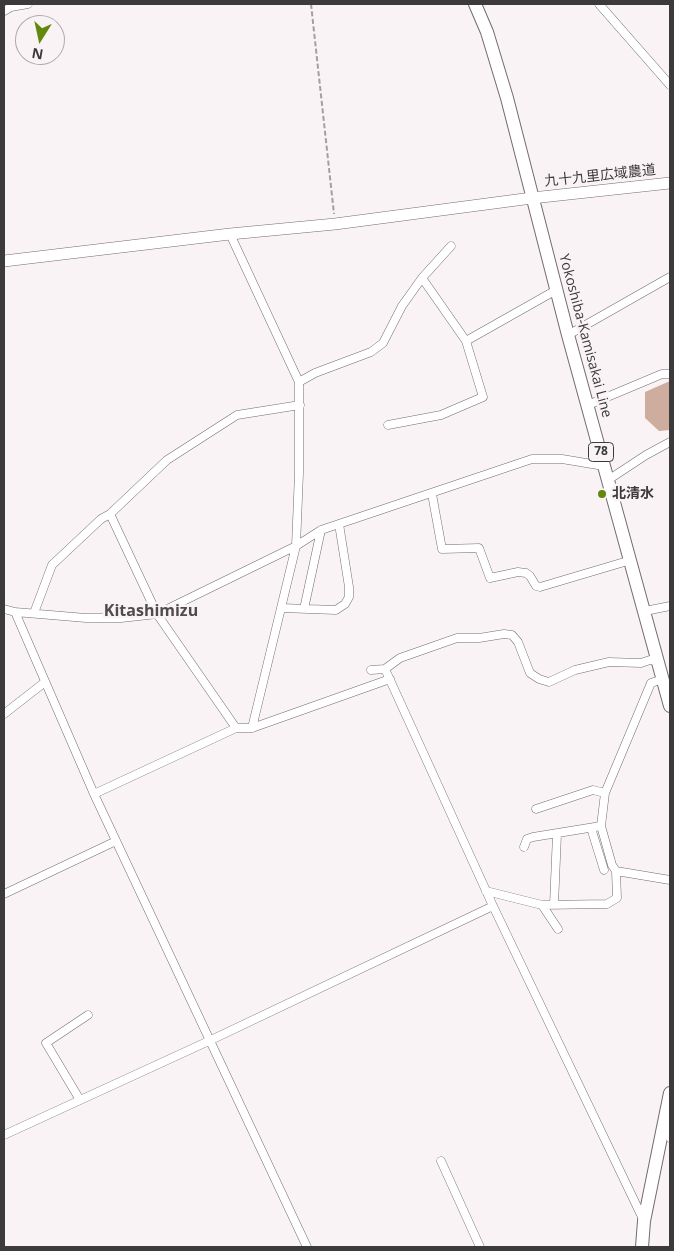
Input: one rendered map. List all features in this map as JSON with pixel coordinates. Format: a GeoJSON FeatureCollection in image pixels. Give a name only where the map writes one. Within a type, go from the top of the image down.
{"type":"FeatureCollection","features":[{"type":"Feature","properties":{"kind":"main road","name":"Yokoshiba-Kamisakai Line"},"geometry":{"type":"LineString","coordinates":[[475,4],[487,32],[507,98],[532,198],[558,289],[568,335],[670,706]]}},
{"type":"Feature","properties":{"kind":"main road"},"geometry":{"type":"LineString","coordinates":[[642,1247],[644,1221],[670,1093]]}},
{"type":"Feature","properties":{"kind":"street"},"geometry":{"type":"LineString","coordinates":[[4,11],[11,7],[28,4]]}},
{"type":"Feature","properties":{"kind":"street"},"geometry":{"type":"LineString","coordinates":[[599,4],[670,85]]}},
{"type":"Feature","properties":{"kind":"street","name":"九十九里広域農道"},"geometry":{"type":"LineString","coordinates":[[4,261],[230,234],[335,224],[532,198],[670,183]]}},
{"type":"Feature","properties":{"kind":"street"},"geometry":{"type":"LineString","coordinates":[[230,234],[299,382],[296,546],[252,728]]}},
{"type":"Feature","properties":{"kind":"street"},"geometry":{"type":"LineString","coordinates":[[299,382],[315,373],[371,352],[383,343],[402,306],[422,278],[451,246]]}},
{"type":"Feature","properties":{"kind":"street"},"geometry":{"type":"LineString","coordinates":[[568,335],[670,276]]}},
{"type":"Feature","properties":{"kind":"street"},"geometry":{"type":"LineString","coordinates":[[388,426],[441,415],[483,397],[466,341],[422,278]]}},
{"type":"Feature","properties":{"kind":"street"},"geometry":{"type":"LineString","coordinates":[[466,341],[558,289]]}},
{"type":"Feature","properties":{"kind":"street"},"geometry":{"type":"LineString","coordinates":[[588,405],[662,374],[670,374]]}},
{"type":"Feature","properties":{"kind":"street"},"geometry":{"type":"LineString","coordinates":[[34,614],[52,566],[101,519],[110,514],[168,460],[237,415],[300,406]]}},
{"type":"Feature","properties":{"kind":"street"},"geometry":{"type":"LineString","coordinates":[[608,480],[670,442]]}},
{"type":"Feature","properties":{"kind":"street"},"geometry":{"type":"LineString","coordinates":[[4,609],[34,614],[121,618],[157,614],[296,546],[321,530],[532,459],[562,458],[604,466]]}},
{"type":"Feature","properties":{"kind":"street"},"geometry":{"type":"LineString","coordinates":[[432,494],[442,549],[479,548],[490,578],[518,572],[530,576],[536,586],[540,587],[631,560]]}},
{"type":"Feature","properties":{"kind":"street"},"geometry":{"type":"LineString","coordinates":[[110,514],[157,614],[236,728]]}},
{"type":"Feature","properties":{"kind":"street"},"geometry":{"type":"LineString","coordinates":[[281,608],[336,610],[345,604],[349,597],[349,587],[339,524]]}},
{"type":"Feature","properties":{"kind":"street"},"geometry":{"type":"LineString","coordinates":[[304,609],[321,530]]}},
{"type":"Feature","properties":{"kind":"street"},"geometry":{"type":"LineString","coordinates":[[645,611],[670,606]]}},
{"type":"Feature","properties":{"kind":"street"},"geometry":{"type":"LineString","coordinates":[[15,612],[94,794],[307,1247]]}},
{"type":"Feature","properties":{"kind":"street"},"geometry":{"type":"LineString","coordinates":[[371,670],[385,669],[400,658],[457,638],[479,638],[504,634],[512,636],[518,642],[530,673],[539,679],[549,682],[575,670],[609,662],[641,663],[650,660],[658,661]]}},
{"type":"Feature","properties":{"kind":"street"},"geometry":{"type":"LineString","coordinates":[[385,669],[493,906],[644,1221]]}},
{"type":"Feature","properties":{"kind":"street"},"geometry":{"type":"LineString","coordinates":[[94,794],[236,728],[252,728],[390,679]]}},
{"type":"Feature","properties":{"kind":"street"},"geometry":{"type":"LineString","coordinates":[[486,891],[542,905],[608,904],[617,898],[616,871],[612,865],[601,826],[605,793],[650,683],[663,679]]}},
{"type":"Feature","properties":{"kind":"street"},"geometry":{"type":"LineString","coordinates":[[4,714],[45,682]]}},
{"type":"Feature","properties":{"kind":"street"},"geometry":{"type":"LineString","coordinates":[[536,809],[593,790],[605,793]]}},
{"type":"Feature","properties":{"kind":"street"},"geometry":{"type":"LineString","coordinates":[[524,847],[527,839],[601,826]]}},
{"type":"Feature","properties":{"kind":"street"},"geometry":{"type":"LineString","coordinates":[[591,828],[604,870]]}},
{"type":"Feature","properties":{"kind":"street"},"geometry":{"type":"LineString","coordinates":[[554,905],[557,834]]}},
{"type":"Feature","properties":{"kind":"street"},"geometry":{"type":"LineString","coordinates":[[4,894],[116,841]]}},
{"type":"Feature","properties":{"kind":"street"},"geometry":{"type":"LineString","coordinates":[[616,871],[670,880]]}},
{"type":"Feature","properties":{"kind":"street"},"geometry":{"type":"LineString","coordinates":[[542,905],[558,930]]}},
{"type":"Feature","properties":{"kind":"street"},"geometry":{"type":"LineString","coordinates":[[4,1135],[211,1040],[493,906]]}},
{"type":"Feature","properties":{"kind":"street"},"geometry":{"type":"LineString","coordinates":[[80,1100],[46,1043],[88,1016]]}},
{"type":"Feature","properties":{"kind":"street"},"geometry":{"type":"LineString","coordinates":[[664,1124],[670,1138]]}},
{"type":"Feature","properties":{"kind":"street"},"geometry":{"type":"LineString","coordinates":[[441,1161],[480,1247]]}},
{"type":"Feature","properties":{"kind":"path"},"geometry":{"type":"LineString","coordinates":[[311,4],[335,224]]}},
{"type":"Feature","properties":{"kind":"shaded area"},"geometry":{"type":"Polygon","coordinates":[[[670,381],[670,430],[659,431],[645,418],[645,392],[670,381]]]}},
{"type":"Feature","properties":{"kind":"place","name":"北清水"},"geometry":{"type":"Point","coordinates":[602,494]}},
{"type":"Feature","properties":{"kind":"district","name":"Kitashimizu"},"geometry":{"type":"Point","coordinates":[151,611]}}]}
